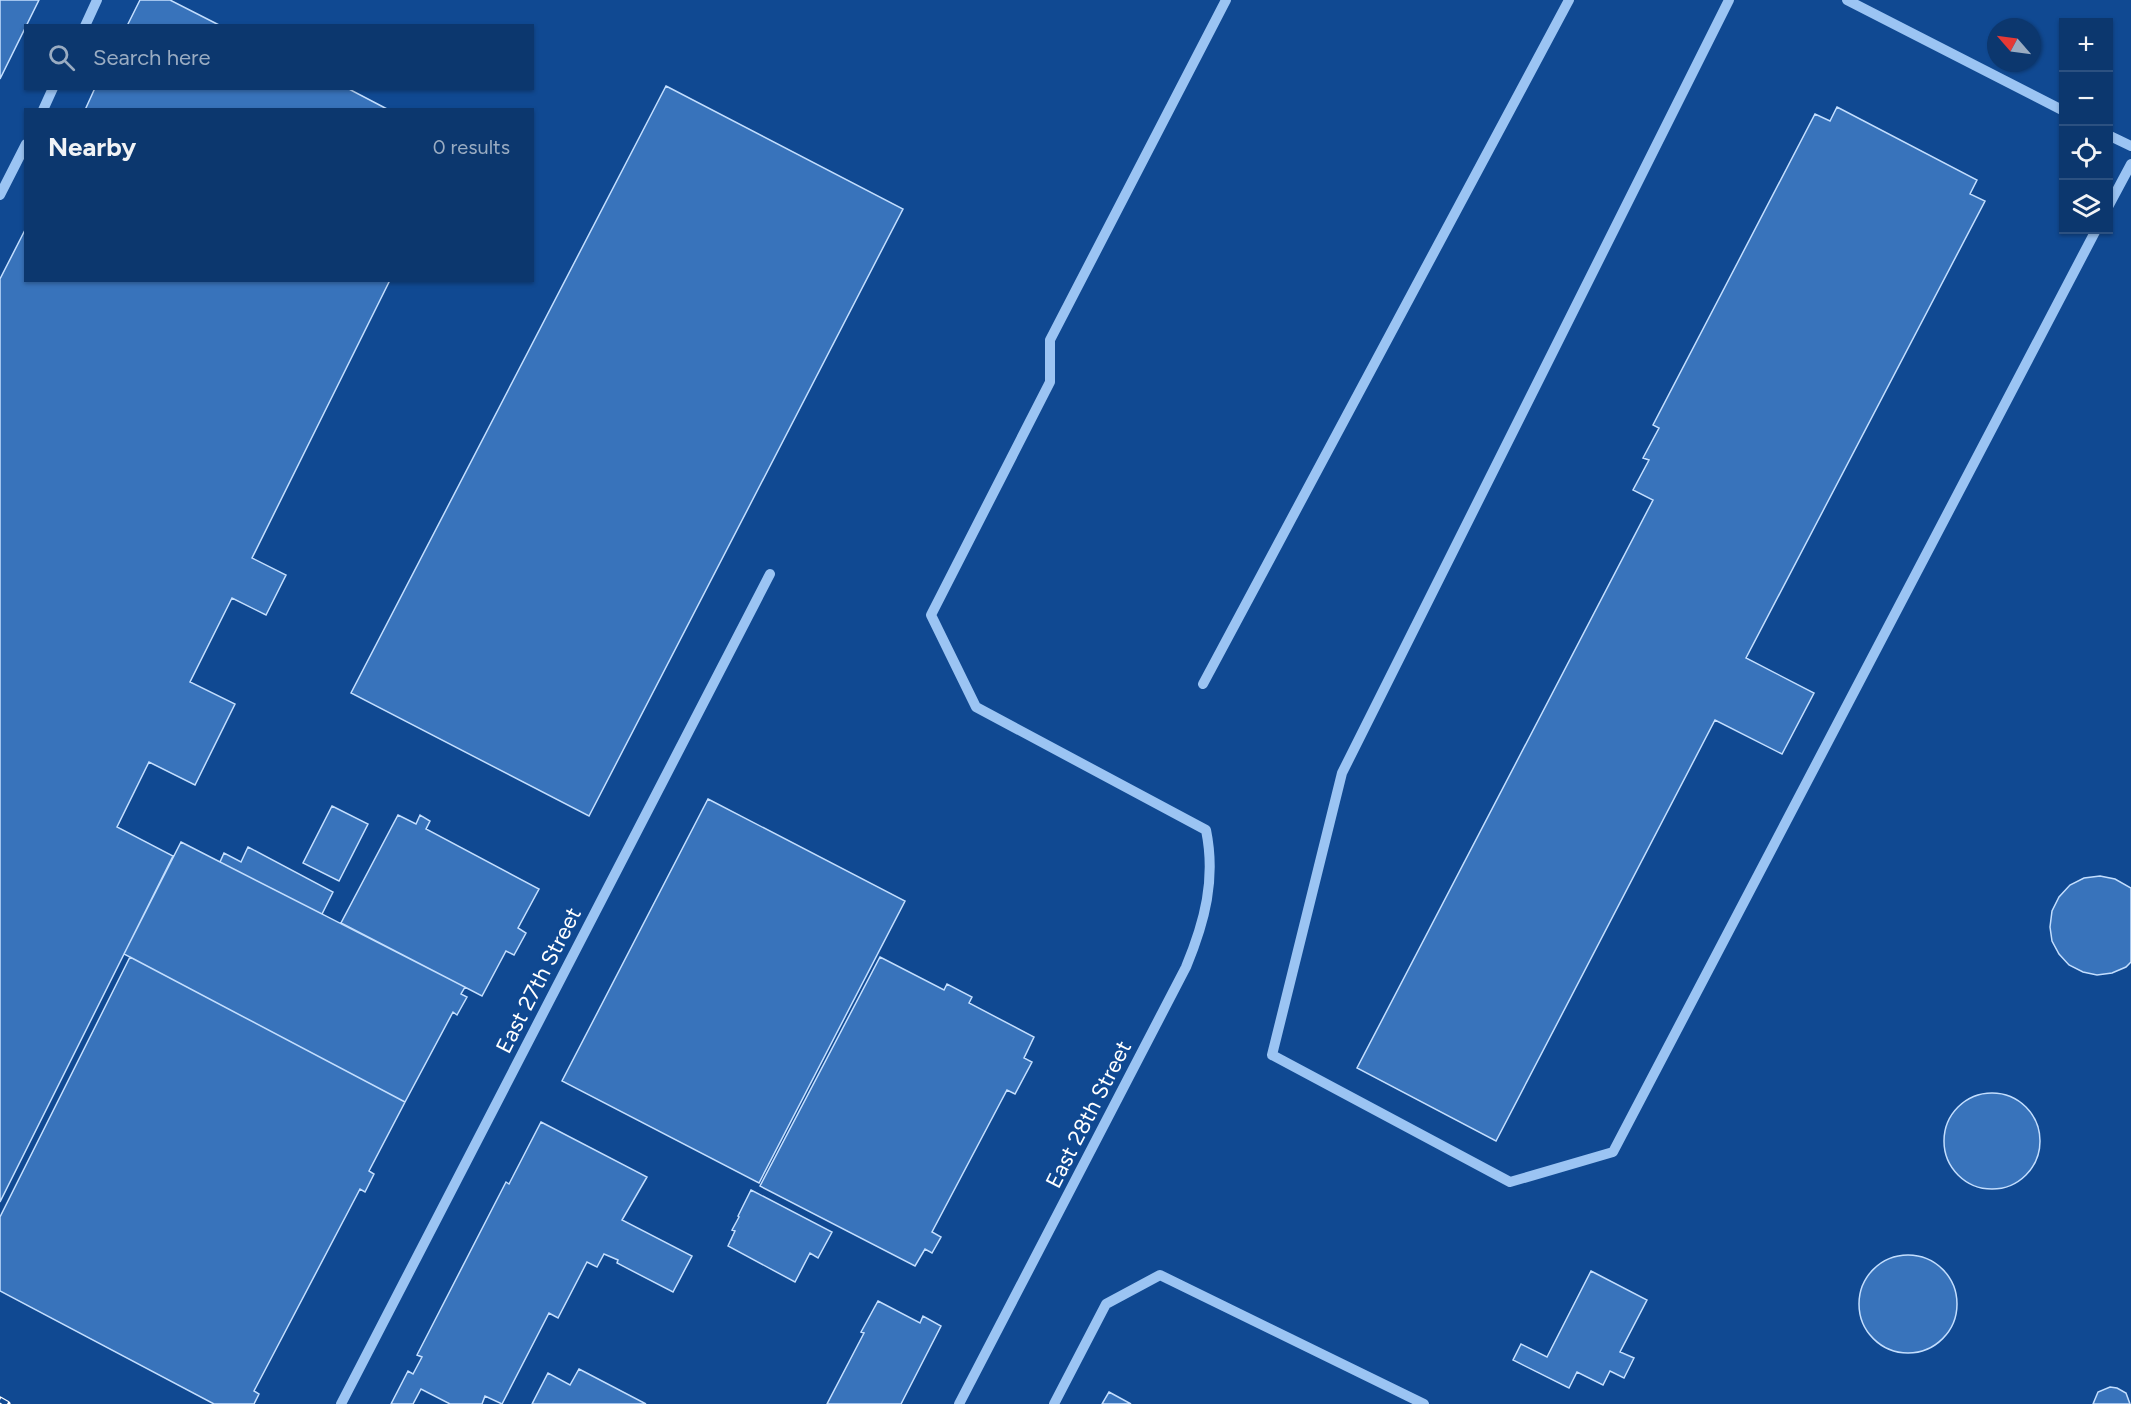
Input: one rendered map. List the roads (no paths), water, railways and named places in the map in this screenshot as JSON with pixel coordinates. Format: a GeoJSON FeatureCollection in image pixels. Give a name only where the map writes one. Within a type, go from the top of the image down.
{"type":"FeatureCollection","features":[{"type":"Feature","properties":{"kind":"street"},"geometry":{"type":"LineString","coordinates":[[86,24],[97,0]]}},
{"type":"Feature","properties":{"kind":"street","name":"East 28th Street"},"geometry":{"type":"LineString","coordinates":[[959,1404],[1194,947],[1207,909],[1211,858],[1206,830],[976,707],[931,615],[1050,382],[1050,340],[1227,0]]}},
{"type":"Feature","properties":{"kind":"street"},"geometry":{"type":"LineString","coordinates":[[1203,684],[1569,0]]}},
{"type":"Feature","properties":{"kind":"street"},"geometry":{"type":"LineString","coordinates":[[1729,0],[1342,772],[1272,1055],[1510,1182],[1613,1152],[2094,234]]}},
{"type":"Feature","properties":{"kind":"street"},"geometry":{"type":"LineString","coordinates":[[1847,0],[2059,108]]}},
{"type":"Feature","properties":{"kind":"street"},"geometry":{"type":"LineString","coordinates":[[44,108],[52,90]]}},
{"type":"Feature","properties":{"kind":"street"},"geometry":{"type":"LineString","coordinates":[[2113,137],[2131,146]]}},
{"type":"Feature","properties":{"kind":"street"},"geometry":{"type":"LineString","coordinates":[[0,195],[24,148]]}},
{"type":"Feature","properties":{"kind":"street"},"geometry":{"type":"LineString","coordinates":[[2113,199],[2131,164]]}},
{"type":"Feature","properties":{"kind":"street","name":"East 27th Street"},"geometry":{"type":"LineString","coordinates":[[341,1404],[770,574]]}},
{"type":"Feature","properties":{"kind":"street"},"geometry":{"type":"LineString","coordinates":[[1054,1404],[1106,1304],[1160,1275],[1424,1404]]}},
{"type":"Feature","properties":{"kind":"railway"},"geometry":{"type":"LineString","coordinates":[[0,1400],[7,1404]]}}]}
